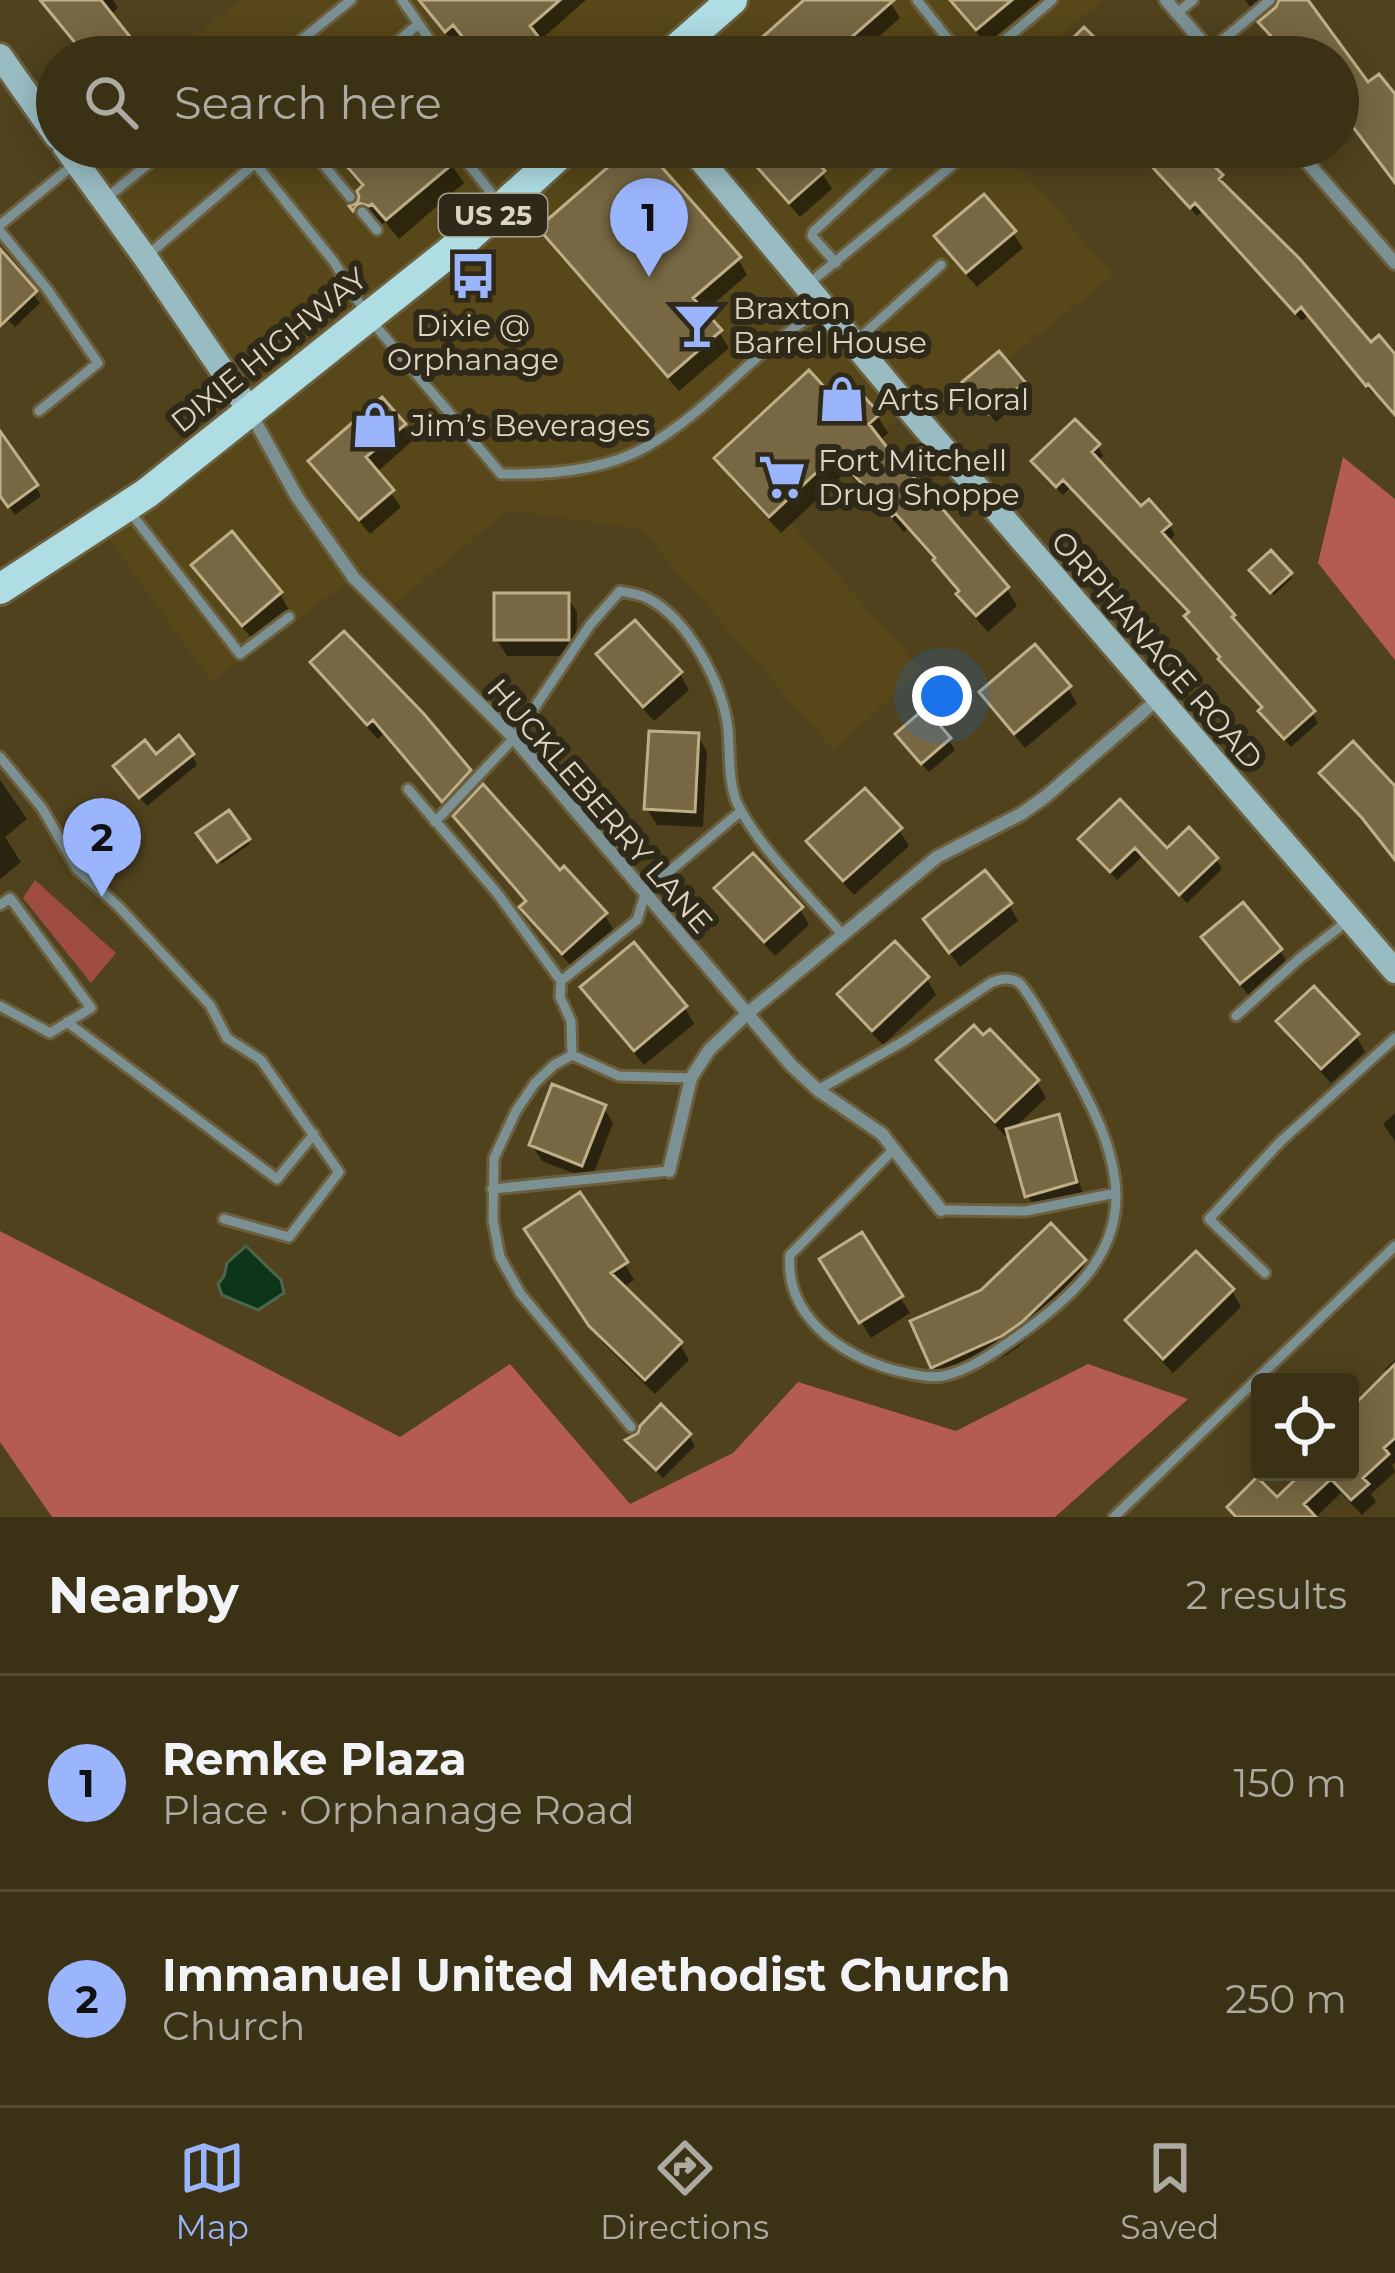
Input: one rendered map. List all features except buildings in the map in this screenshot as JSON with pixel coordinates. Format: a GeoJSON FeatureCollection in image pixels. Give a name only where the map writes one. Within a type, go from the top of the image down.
{"type":"FeatureCollection","features":[{"type":"Feature","properties":{"kind":"main road"},"geometry":{"type":"LineString","coordinates":[[691,36],[731,0]]}},
{"type":"Feature","properties":{"kind":"main road"},"geometry":{"type":"LineString","coordinates":[[0,56],[36,107]]}},
{"type":"Feature","properties":{"kind":"main road"},"geometry":{"type":"LineString","coordinates":[[81,168],[250,411]]}},
{"type":"Feature","properties":{"kind":"main road","name":"DIXIE HIGHWAY"},"geometry":{"type":"LineString","coordinates":[[0,590],[127,508],[368,317],[502,206],[539,168]]}},
{"type":"Feature","properties":{"kind":"main road","name":"ORPHANAGE ROAD"},"geometry":{"type":"LineString","coordinates":[[708,168],[1395,971]]}},
{"type":"Feature","properties":{"kind":"street"},"geometry":{"type":"LineString","coordinates":[[1166,0],[1197,36]]}},
{"type":"Feature","properties":{"kind":"street"},"geometry":{"type":"LineString","coordinates":[[1312,168],[1395,263]]}},
{"type":"Feature","properties":{"kind":"street","name":"HUCKLEBERRY LANE"},"geometry":{"type":"LineString","coordinates":[[250,411],[297,497],[354,578],[514,738],[791,1065],[882,1135],[941,1210]]}},
{"type":"Feature","properties":{"kind":"street"},"geometry":{"type":"LineString","coordinates":[[669,1171],[691,1078],[709,1050],[937,857],[1045,797],[1159,698]]}},
{"type":"Feature","properties":{"kind":"lane"},"geometry":{"type":"LineString","coordinates":[[306,36],[351,0]]}},
{"type":"Feature","properties":{"kind":"lane"},"geometry":{"type":"LineString","coordinates":[[402,0],[426,36]]}},
{"type":"Feature","properties":{"kind":"lane"},"geometry":{"type":"LineString","coordinates":[[916,0],[945,36]]}},
{"type":"Feature","properties":{"kind":"lane"},"geometry":{"type":"LineString","coordinates":[[1010,36],[1052,0]]}},
{"type":"Feature","properties":{"kind":"lane"},"geometry":{"type":"LineString","coordinates":[[1177,13],[1193,0]]}},
{"type":"Feature","properties":{"kind":"lane"},"geometry":{"type":"LineString","coordinates":[[1231,36],[1270,0]]}},
{"type":"Feature","properties":{"kind":"lane"},"geometry":{"type":"LineString","coordinates":[[404,36],[417,25]]}},
{"type":"Feature","properties":{"kind":"lane"},"geometry":{"type":"LineString","coordinates":[[38,411],[98,364],[0,228],[58,168]]}},
{"type":"Feature","properties":{"kind":"lane"},"geometry":{"type":"LineString","coordinates":[[104,200],[143,168]]}},
{"type":"Feature","properties":{"kind":"lane"},"geometry":{"type":"LineString","coordinates":[[145,257],[249,168]]}},
{"type":"Feature","properties":{"kind":"lane"},"geometry":{"type":"LineString","coordinates":[[259,168],[334,262],[368,317],[502,474],[541,475],[608,462],[645,448],[692,416],[824,305]]}},
{"type":"Feature","properties":{"kind":"lane"},"geometry":{"type":"LineString","coordinates":[[326,168],[350,197]]}},
{"type":"Feature","properties":{"kind":"lane"},"geometry":{"type":"LineString","coordinates":[[472,168],[502,206]]}},
{"type":"Feature","properties":{"kind":"lane"},"geometry":{"type":"LineString","coordinates":[[836,263],[813,232],[882,168]]}},
{"type":"Feature","properties":{"kind":"lane"},"geometry":{"type":"LineString","coordinates":[[807,285],[949,168]]}},
{"type":"Feature","properties":{"kind":"lane"},"geometry":{"type":"LineString","coordinates":[[362,212],[377,230]]}},
{"type":"Feature","properties":{"kind":"lane"},"geometry":{"type":"LineString","coordinates":[[855,342],[940,265]]}},
{"type":"Feature","properties":{"kind":"lane"},"geometry":{"type":"LineString","coordinates":[[127,508],[240,654],[289,617]]}},
{"type":"Feature","properties":{"kind":"lane"},"geometry":{"type":"LineString","coordinates":[[435,822],[514,738],[590,625],[620,591],[646,597],[697,646],[719,690],[734,796],[742,811],[780,864],[842,934]]}},
{"type":"Feature","properties":{"kind":"lane"},"geometry":{"type":"LineString","coordinates":[[0,757],[42,808],[77,869],[210,1005],[227,1038],[260,1060],[339,1172],[289,1237],[224,1219]]}},
{"type":"Feature","properties":{"kind":"lane"},"geometry":{"type":"LineString","coordinates":[[408,788],[497,892],[561,981],[560,997],[571,1022],[572,1055]]}},
{"type":"Feature","properties":{"kind":"lane"},"geometry":{"type":"LineString","coordinates":[[561,981],[637,920],[646,891],[742,811]]}},
{"type":"Feature","properties":{"kind":"lane"},"geometry":{"type":"LineString","coordinates":[[0,904],[10,898],[91,1008],[50,1033],[0,1006]]}},
{"type":"Feature","properties":{"kind":"lane"},"geometry":{"type":"LineString","coordinates":[[1236,1016],[1350,919]]}},
{"type":"Feature","properties":{"kind":"lane"},"geometry":{"type":"LineString","coordinates":[[818,1090],[904,1041],[992,982],[1006,978],[1021,983],[1105,1137],[1116,1193],[1107,1242],[1093,1270],[1058,1307],[982,1361],[946,1375],[928,1377],[891,1370],[855,1355],[808,1318],[788,1270],[790,1255],[894,1149]]}},
{"type":"Feature","properties":{"kind":"lane"},"geometry":{"type":"LineString","coordinates":[[68,1022],[278,1179],[314,1134]]}},
{"type":"Feature","properties":{"kind":"lane"},"geometry":{"type":"LineString","coordinates":[[1264,1273],[1209,1219],[1280,1142],[1395,1038]]}},
{"type":"Feature","properties":{"kind":"lane"},"geometry":{"type":"LineString","coordinates":[[572,1055],[619,1076],[691,1078]]}},
{"type":"Feature","properties":{"kind":"lane"},"geometry":{"type":"LineString","coordinates":[[572,1055],[535,1083],[516,1111],[494,1158],[493,1221],[500,1257],[520,1293],[631,1427]]}},
{"type":"Feature","properties":{"kind":"lane"},"geometry":{"type":"LineString","coordinates":[[492,1189],[669,1171]]}},
{"type":"Feature","properties":{"kind":"lane"},"geometry":{"type":"LineString","coordinates":[[941,1210],[1026,1211],[1116,1193]]}},
{"type":"Feature","properties":{"kind":"lane"},"geometry":{"type":"LineString","coordinates":[[1114,1517],[1395,1246]]}},
{"type":"Feature","properties":{"kind":"shaded area"},"geometry":{"type":"Polygon","coordinates":[[[241,0],[1102,0],[1062,36],[194,36],[241,0]]]}},
{"type":"Feature","properties":{"kind":"shaded area"},"geometry":{"type":"Polygon","coordinates":[[[80,168],[1021,168],[1113,275],[924,426],[909,409],[789,521],[921,669],[834,751],[640,529],[508,510],[386,611],[354,578],[211,681],[100,526],[249,411],[80,168]]]}},
{"type":"Feature","properties":{"kind":"shaded area"},"geometry":{"type":"Polygon","coordinates":[[[1343,457],[1395,499],[1395,660],[1318,563],[1343,457]]]}},
{"type":"Feature","properties":{"kind":"shaded area"},"geometry":{"type":"Polygon","coordinates":[[[35,880],[116,953],[91,983],[23,898],[35,880]]]}},
{"type":"Feature","properties":{"kind":"shaded area"},"geometry":{"type":"Polygon","coordinates":[[[0,1231],[400,1437],[510,1364],[630,1504],[733,1453],[798,1382],[956,1431],[1088,1364],[1188,1399],[1055,1517],[52,1517],[0,1442],[0,1231]]]}},
{"type":"Feature","properties":{"kind":"shaded area"},"geometry":{"type":"Polygon","coordinates":[[[246,1246],[281,1280],[284,1293],[258,1310],[222,1295],[218,1284],[227,1263],[246,1246]]]}},
{"type":"Feature","properties":{"kind":"place","name":"Dixie @ Orphanage"},"geometry":{"type":"Point","coordinates":[473,276]}},
{"type":"Feature","properties":{"kind":"place","name":"Remke Plaza"},"geometry":{"type":"Point","coordinates":[649,277]}},
{"type":"Feature","properties":{"kind":"place","name":"Braxton Barrel House"},"geometry":{"type":"Point","coordinates":[697,325]}},
{"type":"Feature","properties":{"kind":"place","name":"Arts Floral"},"geometry":{"type":"Point","coordinates":[842,399]}},
{"type":"Feature","properties":{"kind":"place","name":"Jim’s Beverages"},"geometry":{"type":"Point","coordinates":[375,425]}},
{"type":"Feature","properties":{"kind":"place","name":"Fort Mitchell Drug Shoppe"},"geometry":{"type":"Point","coordinates":[782,477]}},
{"type":"Feature","properties":{"kind":"place","name":"Immanuel United Methodist Church"},"geometry":{"type":"Point","coordinates":[102,897]}}]}
